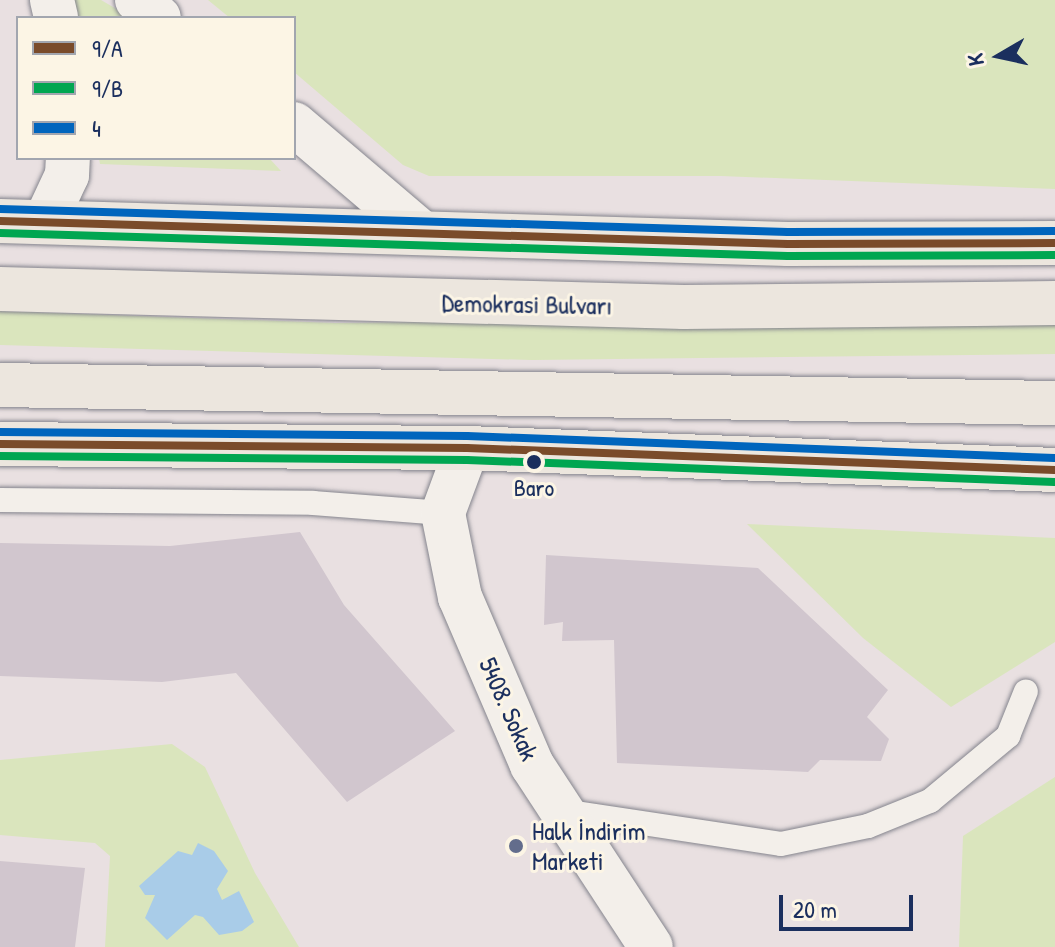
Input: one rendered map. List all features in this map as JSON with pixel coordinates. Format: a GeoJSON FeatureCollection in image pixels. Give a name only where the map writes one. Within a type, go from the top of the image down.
{"type":"FeatureCollection","features":[{"type":"Feature","properties":{"kind":"highway"},"geometry":{"type":"LineString","coordinates":[[0,221],[788,244],[1055,243]]}},
{"type":"Feature","properties":{"kind":"highway","name":"Demokrasi Bulvarı"},"geometry":{"type":"LineString","coordinates":[[0,289],[669,307],[1055,303]]}},
{"type":"Feature","properties":{"kind":"highway"},"geometry":{"type":"LineString","coordinates":[[0,385],[1055,403]]}},
{"type":"Feature","properties":{"kind":"highway"},"geometry":{"type":"LineString","coordinates":[[0,444],[467,448],[1055,470]]}},
{"type":"Feature","properties":{"kind":"street"},"geometry":{"type":"LineString","coordinates":[[137,0],[157,16]]}},
{"type":"Feature","properties":{"kind":"street"},"geometry":{"type":"LineString","coordinates":[[296,126],[421,232]]}},
{"type":"Feature","properties":{"kind":"street"},"geometry":{"type":"LineString","coordinates":[[45,222],[67,175],[68,160]]}},
{"type":"Feature","properties":{"kind":"street"},"geometry":{"type":"LineString","coordinates":[[443,513],[467,448]]}},
{"type":"Feature","properties":{"kind":"street","name":"5408. Sokak"},"geometry":{"type":"LineString","coordinates":[[443,513],[460,597],[532,765],[651,947]]}},
{"type":"Feature","properties":{"kind":"lane"},"geometry":{"type":"LineString","coordinates":[[0,500],[313,503],[443,513]]}},
{"type":"Feature","properties":{"kind":"lane"},"geometry":{"type":"LineString","coordinates":[[563,811],[781,844],[868,826],[930,801],[1008,736],[1026,691]]}},
{"type":"Feature","properties":{"kind":"green space"},"geometry":{"type":"Polygon","coordinates":[[[73,0],[101,0],[129,16],[77,16],[73,0]]]}},
{"type":"Feature","properties":{"kind":"green space"},"geometry":{"type":"Polygon","coordinates":[[[208,0],[1055,0],[1055,189],[721,176],[429,176],[403,165],[296,74],[296,16],[228,16],[208,0]]]}},
{"type":"Feature","properties":{"kind":"green space"},"geometry":{"type":"Polygon","coordinates":[[[99,160],[271,160],[281,171],[100,164],[99,160]]]}},
{"type":"Feature","properties":{"kind":"green space"},"geometry":{"type":"Polygon","coordinates":[[[0,311],[336,323],[1055,316],[1055,354],[532,360],[0,345],[0,311]]]}},
{"type":"Feature","properties":{"kind":"green space"},"geometry":{"type":"Polygon","coordinates":[[[747,524],[1055,538],[1055,642],[951,707],[863,638],[747,524]]]}},
{"type":"Feature","properties":{"kind":"green space"},"geometry":{"type":"Polygon","coordinates":[[[172,744],[205,767],[255,873],[299,947],[105,947],[110,856],[95,843],[0,835],[0,760],[172,744]]]}},
{"type":"Feature","properties":{"kind":"green space"},"geometry":{"type":"Polygon","coordinates":[[[1055,777],[1055,947],[959,947],[963,836],[1055,777]]]}},
{"type":"Feature","properties":{"kind":"water"},"geometry":{"type":"Polygon","coordinates":[[[198,843],[214,851],[228,871],[217,889],[222,900],[239,891],[254,922],[242,931],[219,935],[203,917],[195,915],[167,940],[145,918],[155,895],[145,895],[139,886],[178,851],[192,855],[198,843]]]}},
{"type":"Feature","properties":{"kind":"building"},"geometry":{"type":"Polygon","coordinates":[[[300,532],[344,605],[455,731],[347,802],[236,673],[162,682],[0,676],[0,543],[170,546],[300,532]]]}},
{"type":"Feature","properties":{"kind":"building"},"geometry":{"type":"Polygon","coordinates":[[[546,555],[758,568],[888,690],[867,717],[889,739],[881,761],[820,760],[808,772],[617,763],[614,640],[562,641],[563,622],[544,625],[546,555]]]}},
{"type":"Feature","properties":{"kind":"building"},"geometry":{"type":"Polygon","coordinates":[[[0,861],[85,868],[75,947],[0,947],[0,861]]]}},
{"type":"Feature","properties":{"kind":"transit line","name":"4"},"geometry":{"type":"LineString","coordinates":[[0,209],[788,232],[1055,231]]}},
{"type":"Feature","properties":{"kind":"transit line","name":"9/A"},"geometry":{"type":"LineString","coordinates":[[0,221],[788,244],[1055,243]]}},
{"type":"Feature","properties":{"kind":"transit line","name":"9/B"},"geometry":{"type":"LineString","coordinates":[[0,233],[788,256],[1055,255]]}},
{"type":"Feature","properties":{"kind":"transit line","name":"4"},"geometry":{"type":"LineString","coordinates":[[0,432],[467,436],[1055,458]]}},
{"type":"Feature","properties":{"kind":"transit line","name":"9/A"},"geometry":{"type":"LineString","coordinates":[[0,444],[467,448],[1055,470]]}},
{"type":"Feature","properties":{"kind":"transit line","name":"9/B"},"geometry":{"type":"LineString","coordinates":[[0,456],[467,460],[1055,482]]}},
{"type":"Feature","properties":{"kind":"place","name":"Baro"},"geometry":{"type":"Point","coordinates":[534,462]}},
{"type":"Feature","properties":{"kind":"place","name":"Halk İndirim Marketi"},"geometry":{"type":"Point","coordinates":[516,846]}}]}
